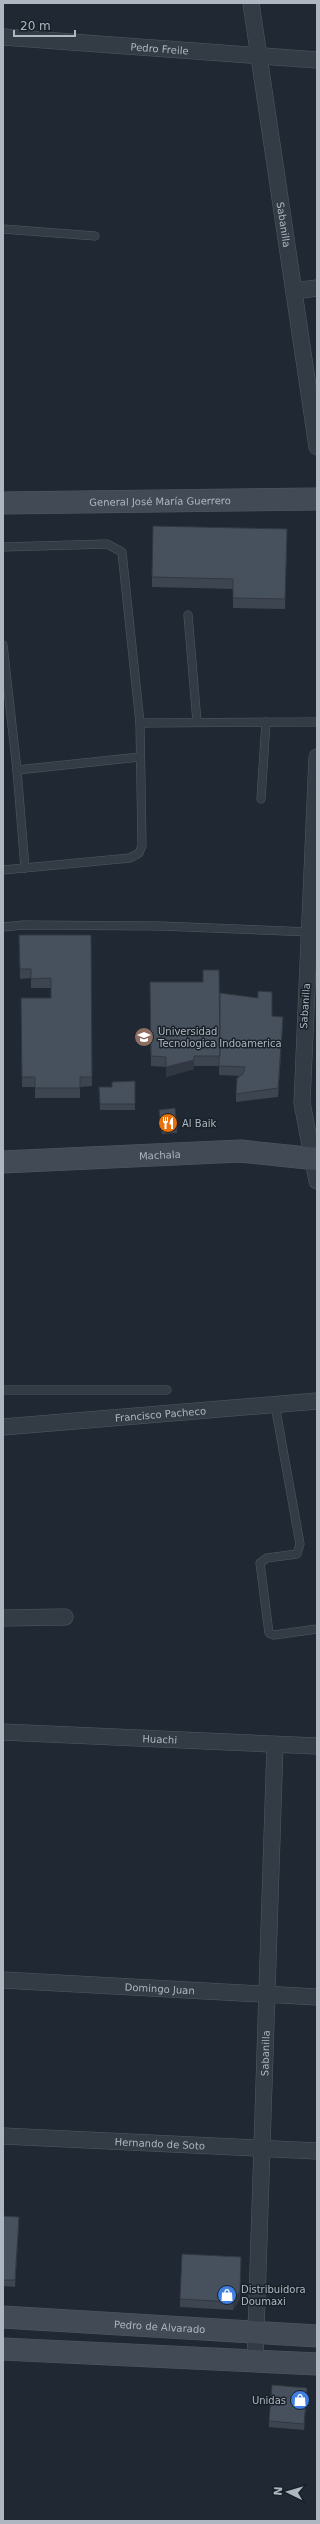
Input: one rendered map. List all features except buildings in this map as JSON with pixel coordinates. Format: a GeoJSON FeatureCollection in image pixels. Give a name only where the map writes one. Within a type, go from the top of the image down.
{"type":"FeatureCollection","features":[{"type":"Feature","properties":{"kind":"street","name":"Sabanilla"},"geometry":{"type":"LineString","coordinates":[[251,3],[317,447]]}},
{"type":"Feature","properties":{"kind":"street","name":"Pedro Freile"},"geometry":{"type":"LineString","coordinates":[[3,37],[317,60]]}},
{"type":"Feature","properties":{"kind":"street"},"geometry":{"type":"LineString","coordinates":[[294,291],[317,288]]}},
{"type":"Feature","properties":{"kind":"street","name":"General José María Guerrero"},"geometry":{"type":"LineString","coordinates":[[3,503],[317,499]]}},
{"type":"Feature","properties":{"kind":"street","name":"Sabanilla"},"geometry":{"type":"LineString","coordinates":[[317,757],[314,932],[302,1058],[302,1103],[315,1159],[317,1181]]}},
{"type":"Feature","properties":{"kind":"street","name":"Machala"},"geometry":{"type":"LineString","coordinates":[[3,1162],[240,1151],[315,1159]]}},
{"type":"Feature","properties":{"kind":"street","name":"Francisco Pacheco"},"geometry":{"type":"LineString","coordinates":[[3,1427],[317,1401]]}},
{"type":"Feature","properties":{"kind":"street"},"geometry":{"type":"LineString","coordinates":[[3,1618],[65,1617]]}},
{"type":"Feature","properties":{"kind":"street","name":"Huachi"},"geometry":{"type":"LineString","coordinates":[[3,1732],[317,1746]]}},
{"type":"Feature","properties":{"kind":"street","name":"Sabanilla"},"geometry":{"type":"LineString","coordinates":[[255,2362],[275,1745]]}},
{"type":"Feature","properties":{"kind":"street","name":"Domingo Juan"},"geometry":{"type":"LineString","coordinates":[[3,1980],[267,1993],[317,1997]]}},
{"type":"Feature","properties":{"kind":"street","name":"Hernando de Soto"},"geometry":{"type":"LineString","coordinates":[[3,2136],[317,2151]]}},
{"type":"Feature","properties":{"kind":"street","name":"Pedro de Alvarado"},"geometry":{"type":"LineString","coordinates":[[3,2317],[317,2336]]}},
{"type":"Feature","properties":{"kind":"street"},"geometry":{"type":"LineString","coordinates":[[3,2349],[317,2364]]}},
{"type":"Feature","properties":{"kind":"lane"},"geometry":{"type":"LineString","coordinates":[[3,229],[95,236]]}},
{"type":"Feature","properties":{"kind":"lane"},"geometry":{"type":"LineString","coordinates":[[3,547],[108,544],[122,552],[140,723],[142,846],[139,853],[130,858],[3,870]]}},
{"type":"Feature","properties":{"kind":"lane"},"geometry":{"type":"LineString","coordinates":[[188,615],[197,722]]}},
{"type":"Feature","properties":{"kind":"lane"},"geometry":{"type":"LineString","coordinates":[[3,645],[17,770],[25,868]]}},
{"type":"Feature","properties":{"kind":"lane"},"geometry":{"type":"LineString","coordinates":[[261,799],[266,722]]}},
{"type":"Feature","properties":{"kind":"lane"},"geometry":{"type":"LineString","coordinates":[[140,723],[317,722]]}},
{"type":"Feature","properties":{"kind":"lane"},"geometry":{"type":"LineString","coordinates":[[17,770],[140,757]]}},
{"type":"Feature","properties":{"kind":"lane"},"geometry":{"type":"LineString","coordinates":[[3,927],[23,925],[161,926],[314,932]]}},
{"type":"Feature","properties":{"kind":"lane"},"geometry":{"type":"LineString","coordinates":[[3,1390],[167,1390]]}},
{"type":"Feature","properties":{"kind":"lane"},"geometry":{"type":"LineString","coordinates":[[275,1405],[300,1544],[297,1554],[267,1558],[260,1563],[269,1632],[274,1635],[317,1629]]}},
{"type":"Feature","properties":{"kind":"place","name":"Universidad Tecnologica Indoamerica"},"geometry":{"type":"Point","coordinates":[144,1037]}},
{"type":"Feature","properties":{"kind":"place","name":"Al Baik"},"geometry":{"type":"Point","coordinates":[168,1123]}},
{"type":"Feature","properties":{"kind":"place","name":"Distribuidora Doumaxi"},"geometry":{"type":"Point","coordinates":[227,2295]}},
{"type":"Feature","properties":{"kind":"place","name":"Unidas"},"geometry":{"type":"Point","coordinates":[300,2400]}}]}
